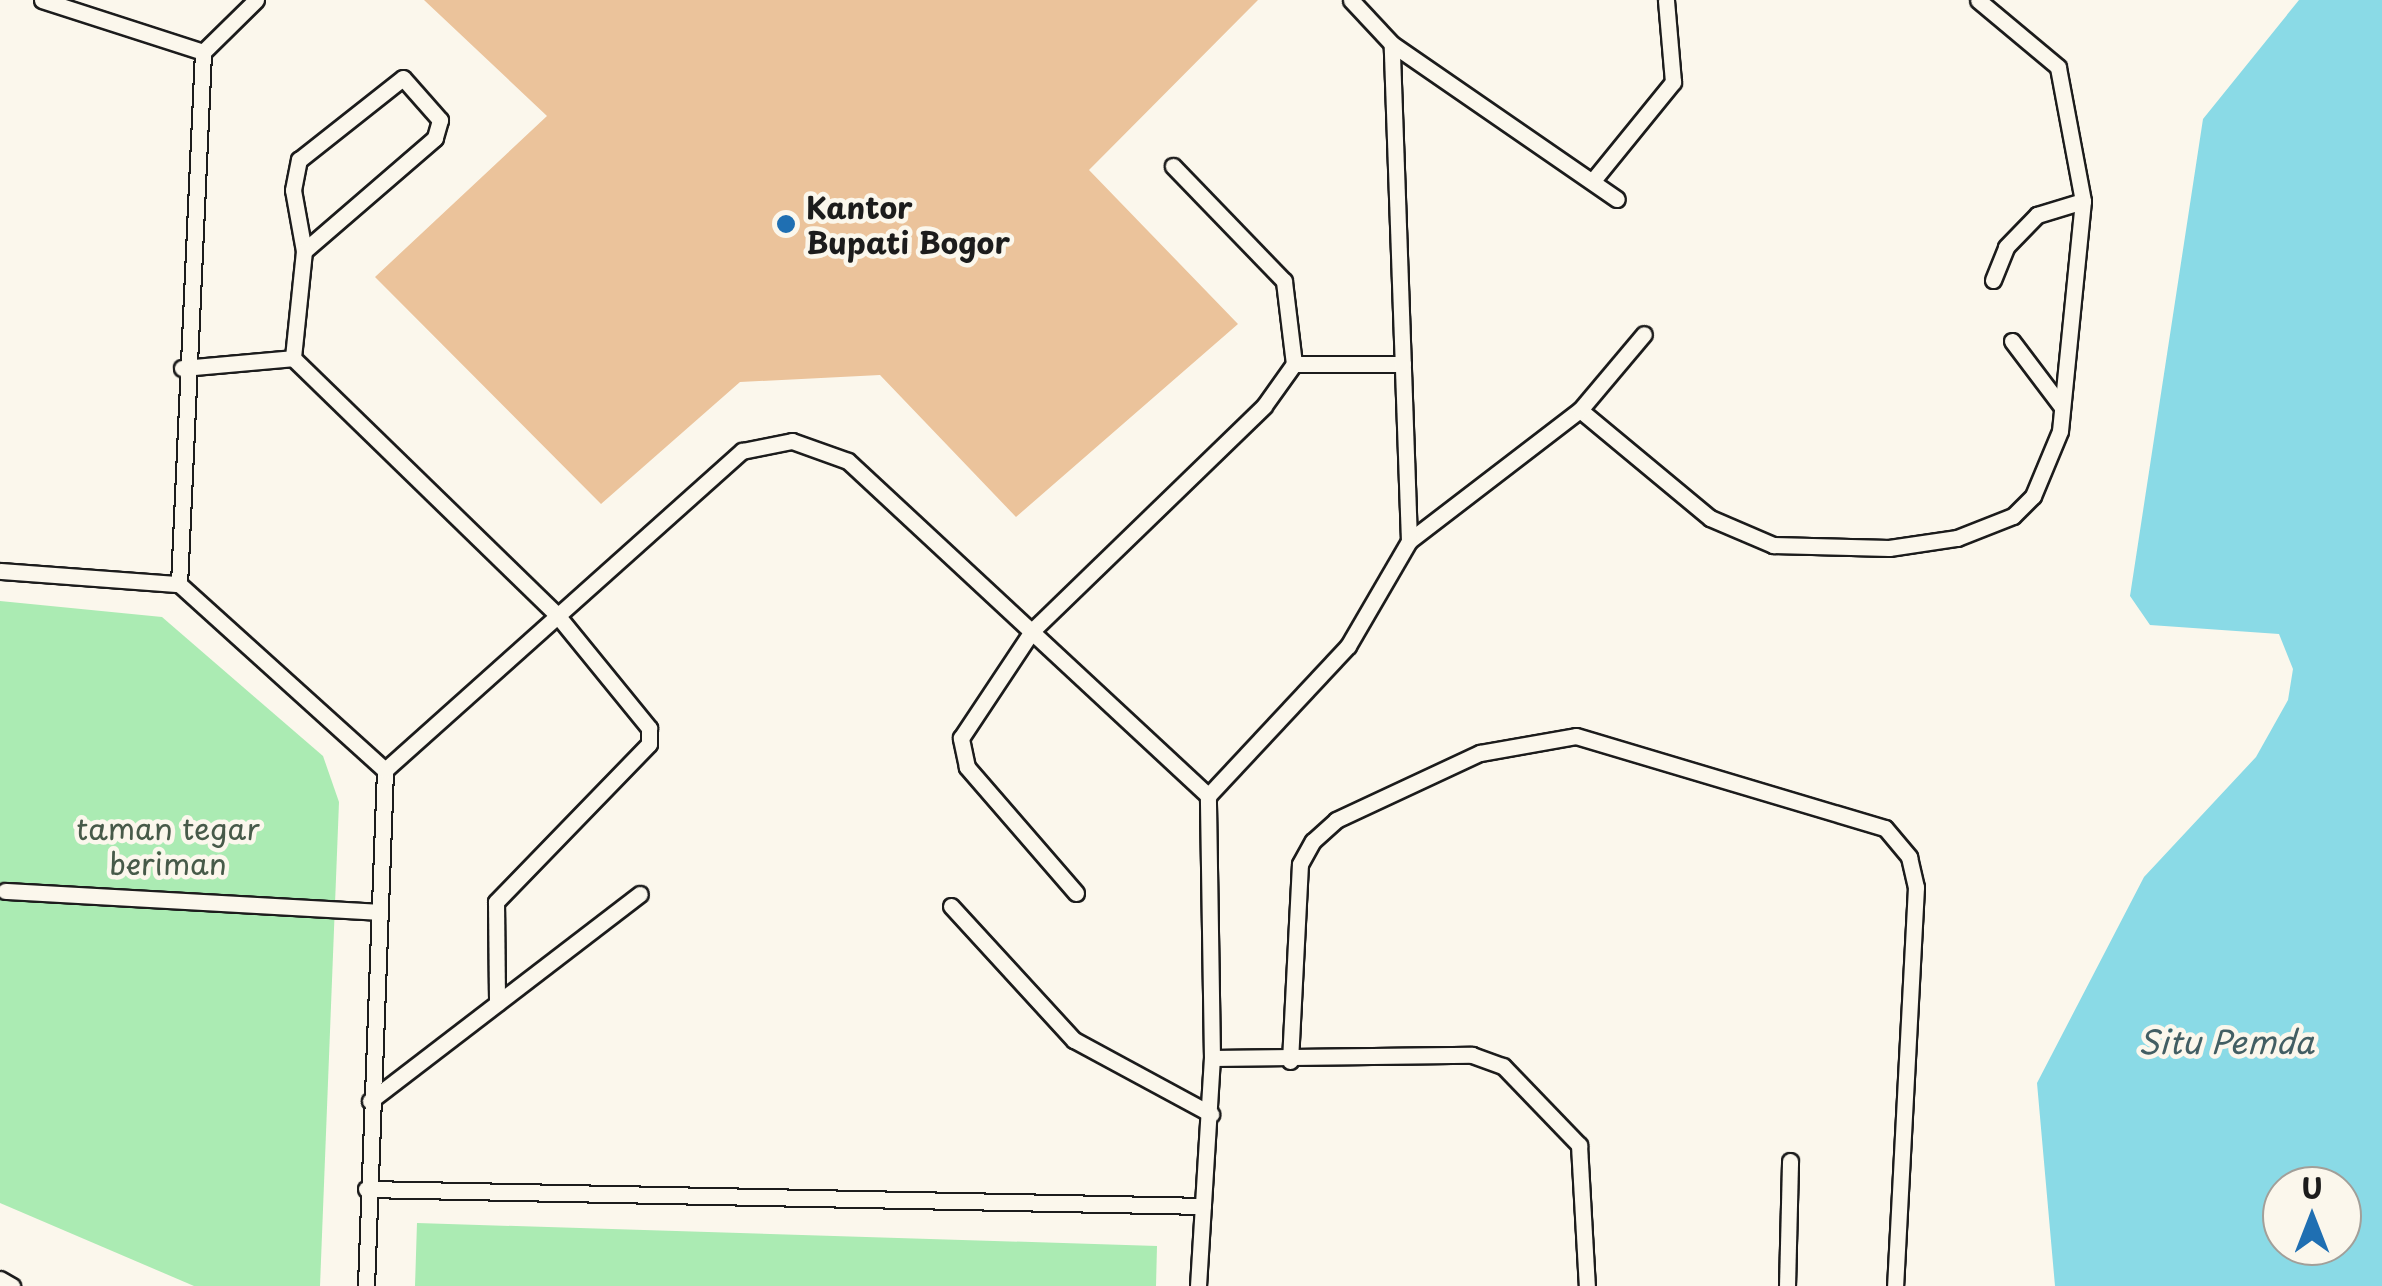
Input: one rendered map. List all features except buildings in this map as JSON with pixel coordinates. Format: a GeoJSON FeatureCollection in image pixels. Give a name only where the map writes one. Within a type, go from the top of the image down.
{"type":"FeatureCollection","features":[{"type":"Feature","properties":{"kind":"lane"},"geometry":{"type":"LineString","coordinates":[[42,0],[203,52]]}},
{"type":"Feature","properties":{"kind":"lane"},"geometry":{"type":"LineString","coordinates":[[179,584],[182,368],[203,52],[256,0]]}},
{"type":"Feature","properties":{"kind":"lane"},"geometry":{"type":"LineString","coordinates":[[1351,0],[1392,44],[1595,178],[1618,200]]}},
{"type":"Feature","properties":{"kind":"lane"},"geometry":{"type":"LineString","coordinates":[[1595,178],[1673,82],[1666,0]]}},
{"type":"Feature","properties":{"kind":"lane"},"geometry":{"type":"LineString","coordinates":[[1580,410],[1710,518],[1746,539],[1822,549],[1958,538],[2013,516],[2048,468],[2062,407],[2083,201],[2058,67],[1978,0]]}},
{"type":"Feature","properties":{"kind":"lane"},"geometry":{"type":"LineString","coordinates":[[1392,44],[1409,541]]}},
{"type":"Feature","properties":{"kind":"lane"},"geometry":{"type":"LineString","coordinates":[[294,358],[304,251],[293,190],[299,160],[403,78],[440,120],[435,138],[304,251]]}},
{"type":"Feature","properties":{"kind":"lane"},"geometry":{"type":"LineString","coordinates":[[1076,893],[959,753],[1032,632],[1264,406],[1294,364],[1284,281],[1173,166]]}},
{"type":"Feature","properties":{"kind":"lane"},"geometry":{"type":"LineString","coordinates":[[1992,280],[2006,246],[2037,216],[2083,201]]}},
{"type":"Feature","properties":{"kind":"lane"},"geometry":{"type":"LineString","coordinates":[[1198,1286],[1212,1058],[1208,796],[1348,646],[1409,541],[1580,410],[1644,334]]}},
{"type":"Feature","properties":{"kind":"lane"},"geometry":{"type":"LineString","coordinates":[[2012,340],[2062,407]]}},
{"type":"Feature","properties":{"kind":"lane"},"geometry":{"type":"LineString","coordinates":[[182,368],[294,358],[556,615],[649,728],[649,744],[496,902],[497,1003]]}},
{"type":"Feature","properties":{"kind":"lane"},"geometry":{"type":"LineString","coordinates":[[1294,364],[1403,364]]}},
{"type":"Feature","properties":{"kind":"lane"},"geometry":{"type":"LineString","coordinates":[[366,1286],[366,1189],[385,770],[742,450],[792,441],[848,461],[1208,796]]}},
{"type":"Feature","properties":{"kind":"lane"},"geometry":{"type":"LineString","coordinates":[[0,571],[179,584],[385,770]]}},
{"type":"Feature","properties":{"kind":"lane"},"geometry":{"type":"LineString","coordinates":[[1290,1061],[1300,864],[1313,841],[1336,820],[1480,753],[1576,736],[1884,828],[1909,857],[1916,887],[1895,1286]]}},
{"type":"Feature","properties":{"kind":"lane"},"geometry":{"type":"LineString","coordinates":[[4,891],[378,912]]}},
{"type":"Feature","properties":{"kind":"lane"},"geometry":{"type":"LineString","coordinates":[[370,1100],[640,894]]}},
{"type":"Feature","properties":{"kind":"lane"},"geometry":{"type":"LineString","coordinates":[[951,906],[1074,1040],[1210,1114]]}},
{"type":"Feature","properties":{"kind":"lane"},"geometry":{"type":"LineString","coordinates":[[1212,1058],[1290,1061],[1472,1056],[1503,1066],[1579,1145],[1588,1176],[1587,1286]]}},
{"type":"Feature","properties":{"kind":"lane"},"geometry":{"type":"LineString","coordinates":[[1787,1286],[1790,1161]]}},
{"type":"Feature","properties":{"kind":"lane"},"geometry":{"type":"LineString","coordinates":[[366,1189],[1203,1206]]}},
{"type":"Feature","properties":{"kind":"lane"},"geometry":{"type":"LineString","coordinates":[[0,1279],[12,1286]]}},
{"type":"Feature","properties":{"kind":"green space","name":"taman tegar beriman"},"geometry":{"type":"Polygon","coordinates":[[[0,601],[162,617],[323,756],[339,802],[320,1286],[194,1286],[0,1203],[0,601]]]}},
{"type":"Feature","properties":{"kind":"green space"},"geometry":{"type":"Polygon","coordinates":[[[417,1223],[1157,1246],[1156,1286],[415,1286],[417,1223]]]}},
{"type":"Feature","properties":{"kind":"water","name":"Situ Pemda"},"geometry":{"type":"Polygon","coordinates":[[[2299,0],[2382,0],[2382,1286],[2055,1286],[2037,1083],[2144,877],[2256,757],[2288,700],[2293,669],[2279,634],[2150,625],[2130,596],[2203,119],[2299,0]]]}},
{"type":"Feature","properties":{"kind":"place","name":"Kantor Bupati Bogor"},"geometry":{"type":"Point","coordinates":[786,224]}}]}
